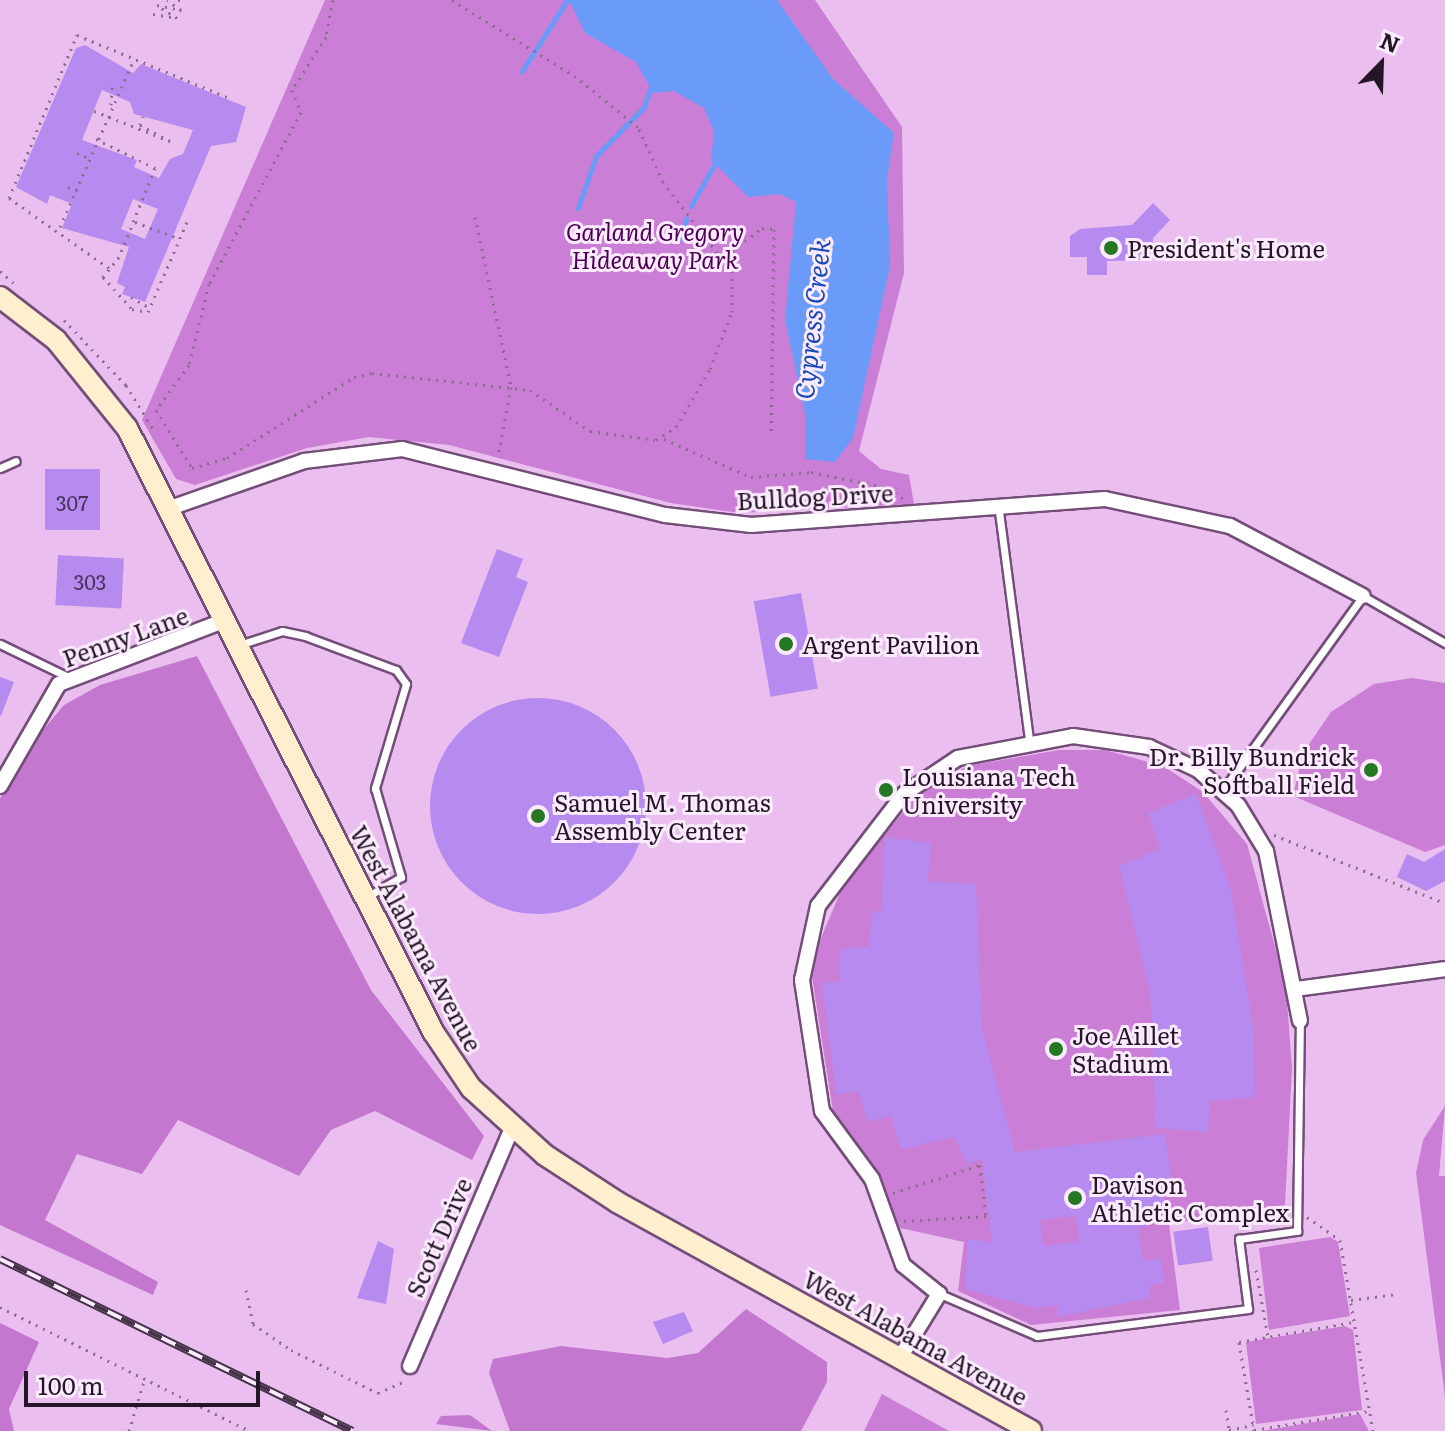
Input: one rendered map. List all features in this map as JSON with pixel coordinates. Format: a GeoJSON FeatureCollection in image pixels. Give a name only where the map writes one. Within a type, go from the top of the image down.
{"type":"FeatureCollection","features":[{"type":"Feature","properties":{"kind":"main road","name":"West Alabama Avenue"},"geometry":{"type":"LineString","coordinates":[[7,290],[96,383],[170,508],[453,1065],[512,1128],[617,1202],[901,1356],[1031,1431]]}},
{"type":"Feature","properties":{"kind":"street","name":"Bulldog Drive"},"geometry":{"type":"LineString","coordinates":[[170,508],[304,461],[402,449],[720,522],[784,525],[998,502],[1105,499],[1187,512],[1261,539],[1363,596]]}},
{"type":"Feature","properties":{"kind":"street","name":"Penny Lane"},"geometry":{"type":"LineString","coordinates":[[0,786],[37,711],[70,677],[179,643],[226,620]]}},
{"type":"Feature","properties":{"kind":"street"},"geometry":{"type":"LineString","coordinates":[[901,1356],[939,1294],[903,1265],[872,1179],[822,1111],[803,959],[818,906],[904,794],[958,758],[1029,741],[1121,739],[1174,757],[1223,790],[1266,851],[1300,1021]]}},
{"type":"Feature","properties":{"kind":"street"},"geometry":{"type":"LineString","coordinates":[[1296,989],[1445,969]]}},
{"type":"Feature","properties":{"kind":"street","name":"Scott Drive"},"geometry":{"type":"LineString","coordinates":[[410,1366],[512,1128]]}},
{"type":"Feature","properties":{"kind":"lane"},"geometry":{"type":"LineString","coordinates":[[0,468],[16,461]]}},
{"type":"Feature","properties":{"kind":"lane"},"geometry":{"type":"LineString","coordinates":[[998,502],[1029,741]]}},
{"type":"Feature","properties":{"kind":"lane"},"geometry":{"type":"LineString","coordinates":[[1223,790],[1363,596],[1445,643]]}},
{"type":"Feature","properties":{"kind":"lane"},"geometry":{"type":"LineString","coordinates":[[239,645],[282,631],[305,636],[396,670],[406,684],[375,788],[401,877],[365,897]]}},
{"type":"Feature","properties":{"kind":"lane"},"geometry":{"type":"LineString","coordinates":[[0,644],[70,677]]}},
{"type":"Feature","properties":{"kind":"lane"},"geometry":{"type":"LineString","coordinates":[[939,1294],[1015,1331],[1052,1337],[1248,1309],[1239,1239],[1297,1231],[1300,1021]]}},
{"type":"Feature","properties":{"kind":"path"},"geometry":{"type":"LineString","coordinates":[[153,14],[177,18],[157,5],[181,10],[167,0]]}},
{"type":"Feature","properties":{"kind":"path"},"geometry":{"type":"LineString","coordinates":[[178,0],[185,0]]}},
{"type":"Feature","properties":{"kind":"path"},"geometry":{"type":"LineString","coordinates":[[333,0],[326,37],[292,90],[301,112],[209,284],[189,365],[155,413],[186,464],[214,464],[281,429],[354,377],[511,387],[543,394],[590,431],[663,438],[751,477],[811,472],[888,488],[905,504]]}},
{"type":"Feature","properties":{"kind":"path"},"geometry":{"type":"LineString","coordinates":[[452,0],[618,109],[638,127],[671,195],[725,257],[734,291],[727,331],[663,438]]}},
{"type":"Feature","properties":{"kind":"path"},"geometry":{"type":"LineString","coordinates":[[109,268],[59,228],[9,198],[77,35],[229,98]]}},
{"type":"Feature","properties":{"kind":"path"},"geometry":{"type":"LineString","coordinates":[[59,228],[106,116],[134,59]]}},
{"type":"Feature","properties":{"kind":"path"},"geometry":{"type":"LineString","coordinates":[[111,105],[112,86]]}},
{"type":"Feature","properties":{"kind":"path"},"geometry":{"type":"LineString","coordinates":[[94,111],[170,141],[140,125],[143,117]]}},
{"type":"Feature","properties":{"kind":"path"},"geometry":{"type":"LineString","coordinates":[[96,139],[155,168],[133,222],[109,268],[106,284],[132,309],[150,308]]}},
{"type":"Feature","properties":{"kind":"path"},"geometry":{"type":"LineString","coordinates":[[77,153],[88,158]]}},
{"type":"Feature","properties":{"kind":"path"},"geometry":{"type":"LineString","coordinates":[[68,187],[76,190]]}},
{"type":"Feature","properties":{"kind":"path"},"geometry":{"type":"LineString","coordinates":[[475,217],[511,387],[498,457]]}},
{"type":"Feature","properties":{"kind":"path"},"geometry":{"type":"LineString","coordinates":[[133,222],[180,239]]}},
{"type":"Feature","properties":{"kind":"path"},"geometry":{"type":"LineString","coordinates":[[150,308],[187,222]]}},
{"type":"Feature","properties":{"kind":"path"},"geometry":{"type":"LineString","coordinates":[[725,257],[762,228],[774,229],[771,434]]}},
{"type":"Feature","properties":{"kind":"path"},"geometry":{"type":"LineString","coordinates":[[0,271],[7,290]]}},
{"type":"Feature","properties":{"kind":"path"},"geometry":{"type":"LineString","coordinates":[[131,297],[150,308]]}},
{"type":"Feature","properties":{"kind":"path"},"geometry":{"type":"LineString","coordinates":[[64,320],[126,385],[153,429]]}},
{"type":"Feature","properties":{"kind":"path"},"geometry":{"type":"LineString","coordinates":[[214,464],[215,472]]}},
{"type":"Feature","properties":{"kind":"path"},"geometry":{"type":"LineString","coordinates":[[1274,835],[1445,903]]}},
{"type":"Feature","properties":{"kind":"path"},"geometry":{"type":"LineString","coordinates":[[893,1193],[980,1165],[986,1216],[904,1221]]}},
{"type":"Feature","properties":{"kind":"path"},"geometry":{"type":"LineString","coordinates":[[1297,1210],[1340,1240],[1373,1431]]}},
{"type":"Feature","properties":{"kind":"path"},"geometry":{"type":"LineString","coordinates":[[1254,1257],[1268,1337]]}},
{"type":"Feature","properties":{"kind":"path"},"geometry":{"type":"LineString","coordinates":[[246,1290],[248,1315],[266,1336],[368,1390],[392,1392],[410,1366]]}},
{"type":"Feature","properties":{"kind":"path"},"geometry":{"type":"LineString","coordinates":[[1351,1300],[1397,1294]]}},
{"type":"Feature","properties":{"kind":"path"},"geometry":{"type":"LineString","coordinates":[[0,1307],[250,1431]]}},
{"type":"Feature","properties":{"kind":"path"},"geometry":{"type":"LineString","coordinates":[[1253,1429],[1239,1342],[1354,1322]]}},
{"type":"Feature","properties":{"kind":"path"},"geometry":{"type":"LineString","coordinates":[[129,1431],[144,1381]]}},
{"type":"Feature","properties":{"kind":"path"},"geometry":{"type":"LineString","coordinates":[[1226,1410],[1229,1430],[1369,1411]]}},
{"type":"Feature","properties":{"kind":"green space","name":"Garland Gregory Hideaway Park"},"geometry":{"type":"Polygon","coordinates":[[[325,0],[815,0],[902,127],[904,273],[859,451],[881,469],[909,475],[914,504],[739,513],[671,503],[449,445],[369,437],[307,448],[195,485],[176,479],[142,420],[325,0]]]}},
{"type":"Feature","properties":{"kind":"green space","name":"Dr. Billy Bundrick Softball Field"},"geometry":{"type":"Polygon","coordinates":[[[1412,678],[1445,683],[1445,845],[1425,852],[1293,796],[1303,753],[1331,712],[1374,684],[1412,678]]]}},
{"type":"Feature","properties":{"kind":"green space","name":"Joe Aillet Stadium"},"geometry":{"type":"Polygon","coordinates":[[[1059,750],[1105,750],[1163,766],[1203,792],[1247,844],[1286,987],[1292,1068],[1285,1205],[1169,1224],[1180,1310],[1031,1325],[958,1291],[964,1242],[900,1228],[875,1171],[834,1118],[810,964],[843,886],[918,794],[967,766],[1059,750]]]}},
{"type":"Feature","properties":{"kind":"green space"},"geometry":{"type":"Polygon","coordinates":[[[1445,1106],[1439,1176],[1445,1176],[1445,1397],[1416,1173],[1423,1140],[1445,1106]]]}},
{"type":"Feature","properties":{"kind":"green space"},"geometry":{"type":"Polygon","coordinates":[[[1330,1237],[1338,1242],[1350,1316],[1269,1330],[1259,1248],[1330,1237]]]}},
{"type":"Feature","properties":{"kind":"green space"},"geometry":{"type":"Polygon","coordinates":[[[1345,1326],[1353,1330],[1362,1410],[1256,1424],[1246,1342],[1345,1326]]]}},
{"type":"Feature","properties":{"kind":"green space"},"geometry":{"type":"Polygon","coordinates":[[[882,1394],[949,1431],[864,1431],[882,1394]]]}},
{"type":"Feature","properties":{"kind":"green space"},"geometry":{"type":"Polygon","coordinates":[[[1360,1414],[1369,1431],[1261,1431],[1360,1414]]]}},
{"type":"Feature","properties":{"kind":"shaded area"},"geometry":{"type":"Polygon","coordinates":[[[197,656],[371,990],[484,1136],[472,1160],[375,1111],[331,1130],[299,1176],[178,1120],[142,1174],[77,1154],[45,1220],[158,1282],[153,1295],[0,1225],[0,799],[17,761],[64,705],[100,685],[197,656]]]}},
{"type":"Feature","properties":{"kind":"shaded area"},"geometry":{"type":"Polygon","coordinates":[[[746,1309],[827,1362],[827,1382],[801,1431],[510,1431],[489,1373],[493,1359],[561,1346],[667,1358],[698,1353],[746,1309]]]}},
{"type":"Feature","properties":{"kind":"shaded area"},"geometry":{"type":"Polygon","coordinates":[[[0,1323],[39,1342],[9,1409],[14,1431],[0,1431],[0,1323]]]}},
{"type":"Feature","properties":{"kind":"shaded area"},"geometry":{"type":"Polygon","coordinates":[[[470,1415],[492,1431],[436,1424],[441,1416],[470,1415]]]}},
{"type":"Feature","properties":{"kind":"water","name":"Cypress Creek"},"geometry":{"type":"Polygon","coordinates":[[[569,0],[777,0],[833,79],[894,133],[887,180],[890,266],[853,438],[835,462],[805,459],[805,414],[785,320],[796,202],[780,194],[748,197],[711,160],[714,132],[704,108],[674,91],[653,93],[636,62],[585,33],[569,0]]]}},
{"type":"Feature","properties":{"kind":"building"},"geometry":{"type":"Polygon","coordinates":[[[85,45],[133,73],[141,64],[246,107],[236,142],[211,146],[145,302],[122,294],[125,287],[117,283],[129,247],[62,228],[72,204],[50,195],[47,204],[16,187],[76,48],[85,45]],[[102,90],[82,140],[137,160],[134,167],[159,178],[170,159],[183,154],[193,130],[134,114],[130,102],[102,90]],[[133,199],[121,229],[145,239],[158,209],[133,199]]]}},
{"type":"Feature","properties":{"kind":"building","name":"President's Home"},"geometry":{"type":"Polygon","coordinates":[[[1153,203],[1170,220],[1153,238],[1153,260],[1107,261],[1107,275],[1087,275],[1087,257],[1070,257],[1070,236],[1080,229],[1132,225],[1153,203]]]}},
{"type":"Feature","properties":{"kind":"building"},"geometry":{"type":"Polygon","coordinates":[[[45,469],[100,469],[100,530],[45,530],[45,469]]]}},
{"type":"Feature","properties":{"kind":"building"},"geometry":{"type":"Polygon","coordinates":[[[497,549],[523,559],[516,577],[528,582],[499,657],[461,643],[497,549]]]}},
{"type":"Feature","properties":{"kind":"building"},"geometry":{"type":"Polygon","coordinates":[[[58,555],[124,558],[121,608],[55,605],[58,555]]]}},
{"type":"Feature","properties":{"kind":"building","name":"Argent Pavilion"},"geometry":{"type":"Polygon","coordinates":[[[801,593],[818,689],[771,697],[754,601],[801,593]]]}},
{"type":"Feature","properties":{"kind":"building"},"geometry":{"type":"Polygon","coordinates":[[[0,677],[14,682],[1,716],[0,715],[0,677]]]}},
{"type":"Feature","properties":{"kind":"building","name":"Samuel M. Thomas Assembly Center"},"geometry":{"type":"Polygon","coordinates":[[[538,698],[579,706],[598,716],[614,730],[628,746],[638,765],[646,806],[638,847],[628,866],[614,882],[598,896],[579,906],[538,914],[497,906],[478,896],[462,882],[448,866],[438,847],[430,806],[438,765],[448,746],[462,730],[478,716],[497,706],[538,698]]]}},
{"type":"Feature","properties":{"kind":"building"},"geometry":{"type":"Polygon","coordinates":[[[1196,794],[1231,890],[1254,1034],[1255,1097],[1210,1101],[1208,1132],[1156,1128],[1150,993],[1119,866],[1160,849],[1148,813],[1196,794]]]}},
{"type":"Feature","properties":{"kind":"building"},"geometry":{"type":"Polygon","coordinates":[[[885,837],[931,843],[928,881],[976,884],[982,1028],[1015,1152],[1165,1134],[1172,1185],[1162,1186],[1165,1209],[1148,1211],[1150,1226],[1138,1228],[1143,1261],[1161,1259],[1164,1283],[1150,1285],[1150,1298],[1057,1317],[1057,1305],[1035,1308],[965,1289],[968,1239],[992,1242],[982,1159],[967,1164],[954,1137],[901,1149],[890,1116],[868,1122],[859,1092],[836,1094],[822,983],[840,982],[840,949],[868,947],[873,911],[881,911],[885,837]],[[1076,1216],[1040,1220],[1043,1246],[1079,1241],[1076,1216]]]}},
{"type":"Feature","properties":{"kind":"building"},"geometry":{"type":"Polygon","coordinates":[[[1445,849],[1445,881],[1426,891],[1397,877],[1407,854],[1424,862],[1445,849]]]}},
{"type":"Feature","properties":{"kind":"building"},"geometry":{"type":"Polygon","coordinates":[[[1208,1227],[1213,1261],[1178,1266],[1173,1232],[1208,1227]]]}},
{"type":"Feature","properties":{"kind":"building"},"geometry":{"type":"Polygon","coordinates":[[[378,1241],[394,1249],[386,1304],[357,1298],[378,1241]]]}},
{"type":"Feature","properties":{"kind":"building"},"geometry":{"type":"Polygon","coordinates":[[[684,1312],[693,1331],[663,1344],[653,1322],[684,1312]]]}},
{"type":"Feature","properties":{"kind":"waterway"},"geometry":{"type":"LineString","coordinates":[[522,71],[567,0]]}},
{"type":"Feature","properties":{"kind":"waterway"},"geometry":{"type":"LineString","coordinates":[[578,208],[596,156],[644,107],[652,84]]}},
{"type":"Feature","properties":{"kind":"waterway"},"geometry":{"type":"LineString","coordinates":[[691,206],[718,158]]}},
{"type":"Feature","properties":{"kind":"waterway"},"geometry":{"type":"LineString","coordinates":[[680,239],[686,219]]}},
{"type":"Feature","properties":{"kind":"railway"},"geometry":{"type":"LineString","coordinates":[[0,1259],[352,1431]]}},
{"type":"Feature","properties":{"kind":"place","name":"President's Home"},"geometry":{"type":"Point","coordinates":[1111,248]}},
{"type":"Feature","properties":{"kind":"place","name":"Argent Pavilion"},"geometry":{"type":"Point","coordinates":[786,644]}},
{"type":"Feature","properties":{"kind":"place","name":"Dr. Billy Bundrick Softball Field"},"geometry":{"type":"Point","coordinates":[1371,770]}},
{"type":"Feature","properties":{"kind":"place","name":"Louisiana Tech University"},"geometry":{"type":"Point","coordinates":[886,790]}},
{"type":"Feature","properties":{"kind":"place","name":"Samuel M. Thomas Assembly Center"},"geometry":{"type":"Point","coordinates":[538,816]}},
{"type":"Feature","properties":{"kind":"place","name":"Joe Aillet Stadium"},"geometry":{"type":"Point","coordinates":[1056,1049]}},
{"type":"Feature","properties":{"kind":"place","name":"Davison Athletic Complex"},"geometry":{"type":"Point","coordinates":[1075,1198]}}]}
